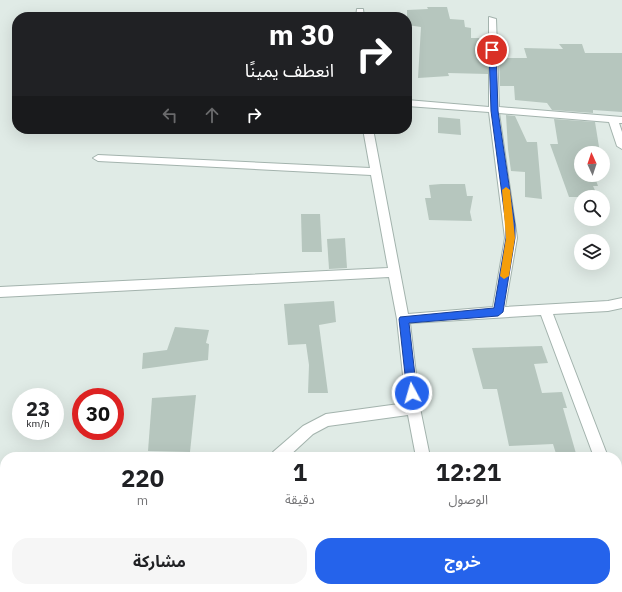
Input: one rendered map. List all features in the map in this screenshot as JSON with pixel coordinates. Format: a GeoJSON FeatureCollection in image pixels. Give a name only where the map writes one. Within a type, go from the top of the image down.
{"type":"FeatureCollection","features":[{"type":"Feature","properties":{"kind":"street"},"geometry":{"type":"LineString","coordinates":[[492,19],[494,111],[510,225],[510,238],[498,312]]}},
{"type":"Feature","properties":{"kind":"street"},"geometry":{"type":"LineString","coordinates":[[412,103],[494,111],[617,119],[622,146]]}},
{"type":"Feature","properties":{"kind":"street"},"geometry":{"type":"LineString","coordinates":[[369,134],[404,319],[414,408],[422,452]]}},
{"type":"Feature","properties":{"kind":"street"},"geometry":{"type":"LineString","coordinates":[[98,158],[376,172]]}},
{"type":"Feature","properties":{"kind":"street"},"geometry":{"type":"LineString","coordinates":[[0,292],[395,272]]}},
{"type":"Feature","properties":{"kind":"street"},"geometry":{"type":"LineString","coordinates":[[404,319],[608,306],[622,303]]}},
{"type":"Feature","properties":{"kind":"street"},"geometry":{"type":"LineString","coordinates":[[546,310],[599,452]]}},
{"type":"Feature","properties":{"kind":"street"},"geometry":{"type":"LineString","coordinates":[[284,452],[308,430],[326,420],[414,408]]}},
{"type":"Feature","properties":{"kind":"building"},"geometry":{"type":"Polygon","coordinates":[[[427,7],[447,7],[450,19],[464,20],[465,27],[471,28],[471,38],[479,38],[483,59],[488,59],[488,74],[448,73],[449,76],[418,78],[421,27],[412,26],[412,12],[407,12],[407,10],[428,9],[427,7]]]}},
{"type":"Feature","properties":{"kind":"building"},"geometry":{"type":"Polygon","coordinates":[[[559,44],[582,44],[585,53],[622,53],[622,112],[593,110],[593,113],[552,110],[547,103],[515,100],[514,86],[500,86],[499,58],[527,58],[524,48],[563,49],[559,44]]]}},
{"type":"Feature","properties":{"kind":"building"},"geometry":{"type":"Polygon","coordinates":[[[506,115],[515,116],[527,142],[537,142],[542,199],[525,197],[525,172],[511,171],[506,115]]]}},
{"type":"Feature","properties":{"kind":"building"},"geometry":{"type":"Polygon","coordinates":[[[438,117],[460,119],[461,135],[438,133],[438,117]]]}},
{"type":"Feature","properties":{"kind":"building"},"geometry":{"type":"Polygon","coordinates":[[[554,119],[595,122],[599,146],[574,146],[574,182],[597,182],[598,186],[593,186],[595,190],[574,190],[574,197],[569,197],[550,144],[558,144],[554,119]]]}},
{"type":"Feature","properties":{"kind":"building"},"geometry":{"type":"Polygon","coordinates":[[[465,184],[467,196],[473,196],[470,212],[472,221],[429,220],[425,198],[431,198],[429,185],[465,184]]]}},
{"type":"Feature","properties":{"kind":"building"},"geometry":{"type":"Polygon","coordinates":[[[301,214],[320,214],[322,252],[302,252],[301,214]]]}},
{"type":"Feature","properties":{"kind":"building"},"geometry":{"type":"Polygon","coordinates":[[[345,238],[347,268],[329,269],[327,239],[345,238]]]}},
{"type":"Feature","properties":{"kind":"building"},"geometry":{"type":"Polygon","coordinates":[[[334,301],[336,322],[319,325],[328,393],[308,393],[309,365],[306,344],[288,345],[284,304],[334,301]]]}},
{"type":"Feature","properties":{"kind":"building"},"geometry":{"type":"Polygon","coordinates":[[[175,327],[209,330],[206,343],[209,344],[208,360],[142,369],[143,353],[167,350],[175,327]]]}},
{"type":"Feature","properties":{"kind":"building"},"geometry":{"type":"Polygon","coordinates":[[[542,346],[548,363],[534,364],[542,393],[562,392],[567,408],[563,408],[576,452],[555,452],[553,444],[509,446],[497,389],[483,389],[472,348],[542,346]]]}},
{"type":"Feature","properties":{"kind":"building"},"geometry":{"type":"Polygon","coordinates":[[[196,395],[190,452],[148,451],[152,398],[196,395]]]}},
{"type":"Feature","properties":{"kind":"slow traffic"},"geometry":{"type":"LineString","coordinates":[[504,276],[510,238],[506,190]]}},
{"type":"Feature","properties":{"kind":"route"},"geometry":{"type":"LineString","coordinates":[[412,393],[404,319],[498,312],[510,238],[510,225],[494,111],[492,50]]}}]}
